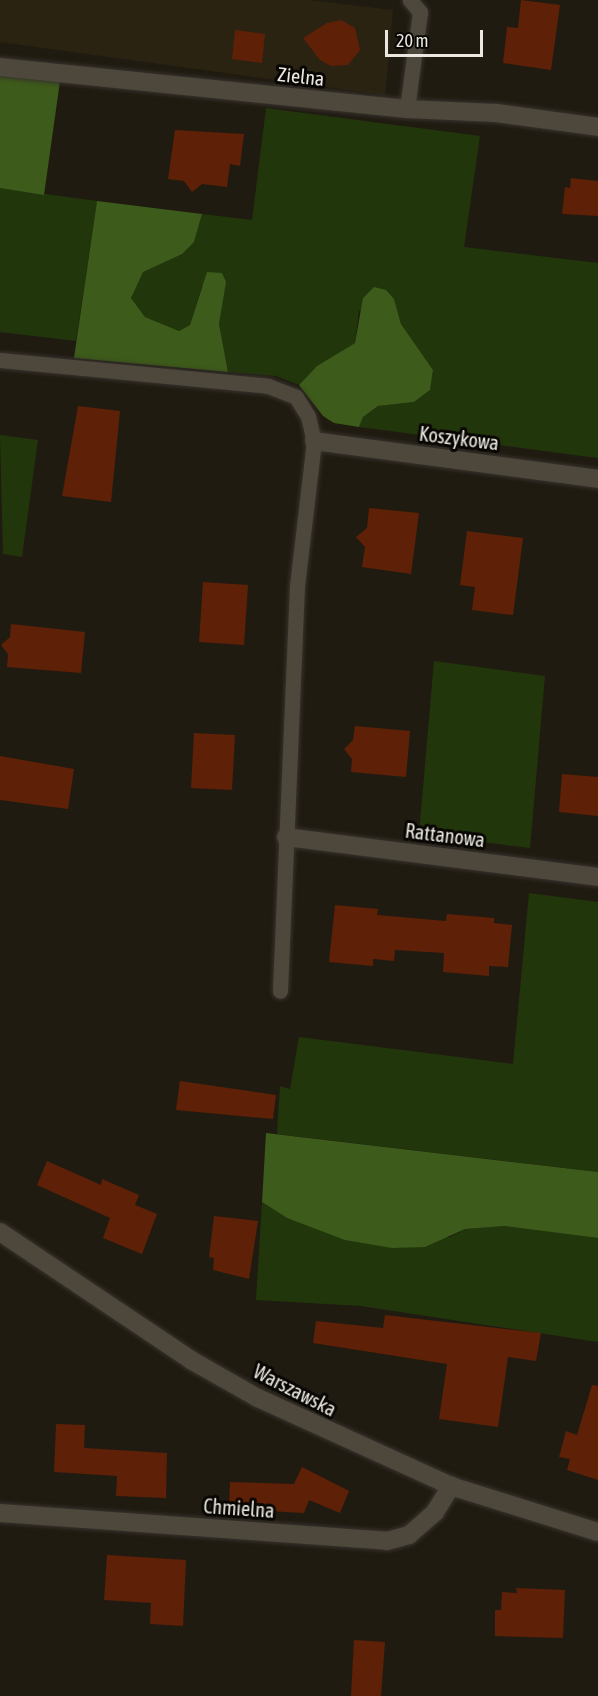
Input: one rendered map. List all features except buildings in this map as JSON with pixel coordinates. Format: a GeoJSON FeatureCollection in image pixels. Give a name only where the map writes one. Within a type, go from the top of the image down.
{"type":"FeatureCollection","features":[{"type":"Feature","properties":{"kind":"street","name":"Zielna"},"geometry":{"type":"LineString","coordinates":[[0,67],[407,109],[496,113],[598,127]]}},
{"type":"Feature","properties":{"kind":"street","name":"Koszykowa"},"geometry":{"type":"LineString","coordinates":[[314,441],[598,478]]}},
{"type":"Feature","properties":{"kind":"street","name":"Rattanowa"},"geometry":{"type":"LineString","coordinates":[[286,837],[598,878]]}},
{"type":"Feature","properties":{"kind":"street","name":"Warszawska"},"geometry":{"type":"LineString","coordinates":[[0,1232],[190,1360],[258,1398],[451,1486],[598,1532]]}},
{"type":"Feature","properties":{"kind":"street","name":"Chmielna"},"geometry":{"type":"LineString","coordinates":[[0,1513],[387,1541],[409,1535],[435,1512],[451,1486]]}},
{"type":"Feature","properties":{"kind":"lane"},"geometry":{"type":"LineString","coordinates":[[407,109],[420,12],[410,0]]}},
{"type":"Feature","properties":{"kind":"lane"},"geometry":{"type":"LineString","coordinates":[[0,360],[268,386],[296,397],[308,416],[314,441],[297,585],[280,991]]}},
{"type":"Feature","properties":{"kind":"shaded area"},"geometry":{"type":"Polygon","coordinates":[[[0,0],[309,0],[393,10],[385,95],[0,42],[0,0]]]}},
{"type":"Feature","properties":{"kind":"green space"},"geometry":{"type":"Polygon","coordinates":[[[0,73],[60,81],[44,195],[0,188],[0,73]]]}},
{"type":"Feature","properties":{"kind":"green space"},"geometry":{"type":"Polygon","coordinates":[[[266,108],[480,136],[464,247],[598,263],[598,458],[359,427],[363,417],[378,406],[414,402],[430,390],[433,370],[401,324],[394,299],[359,311],[355,343],[317,366],[299,385],[276,376],[228,372],[219,324],[222,303],[202,286],[190,325],[179,331],[145,317],[131,298],[134,284],[143,272],[194,242],[202,214],[252,220],[266,108]]]}},
{"type":"Feature","properties":{"kind":"green space"},"geometry":{"type":"Polygon","coordinates":[[[0,188],[97,201],[76,341],[0,332],[0,188]]]}},
{"type":"Feature","properties":{"kind":"green space"},"geometry":{"type":"Polygon","coordinates":[[[97,201],[202,214],[194,242],[182,254],[143,272],[131,298],[145,317],[179,331],[190,325],[207,272],[222,273],[226,282],[219,324],[228,372],[74,358],[97,201]]]}},
{"type":"Feature","properties":{"kind":"green space"},"geometry":{"type":"Polygon","coordinates":[[[374,287],[386,290],[394,299],[401,324],[433,370],[430,390],[414,402],[378,406],[363,417],[359,427],[334,423],[323,416],[299,385],[317,366],[355,343],[363,298],[374,287]]]}},
{"type":"Feature","properties":{"kind":"green space"},"geometry":{"type":"Polygon","coordinates":[[[0,435],[38,440],[22,557],[3,554],[0,435]]]}},
{"type":"Feature","properties":{"kind":"green space"},"geometry":{"type":"Polygon","coordinates":[[[434,661],[545,676],[530,848],[419,834],[434,661]]]}},
{"type":"Feature","properties":{"kind":"green space"},"geometry":{"type":"Polygon","coordinates":[[[529,893],[598,902],[598,1172],[277,1134],[280,1086],[290,1089],[299,1037],[513,1064],[529,893]]]}},
{"type":"Feature","properties":{"kind":"green space"},"geometry":{"type":"Polygon","coordinates":[[[266,1133],[598,1172],[598,1238],[505,1226],[465,1229],[425,1247],[392,1248],[345,1240],[287,1218],[262,1202],[266,1133]]]}},
{"type":"Feature","properties":{"kind":"green space"},"geometry":{"type":"Polygon","coordinates":[[[262,1202],[287,1218],[450,1237],[465,1229],[505,1226],[598,1238],[598,1342],[361,1306],[256,1300],[262,1202]]]}}]}
